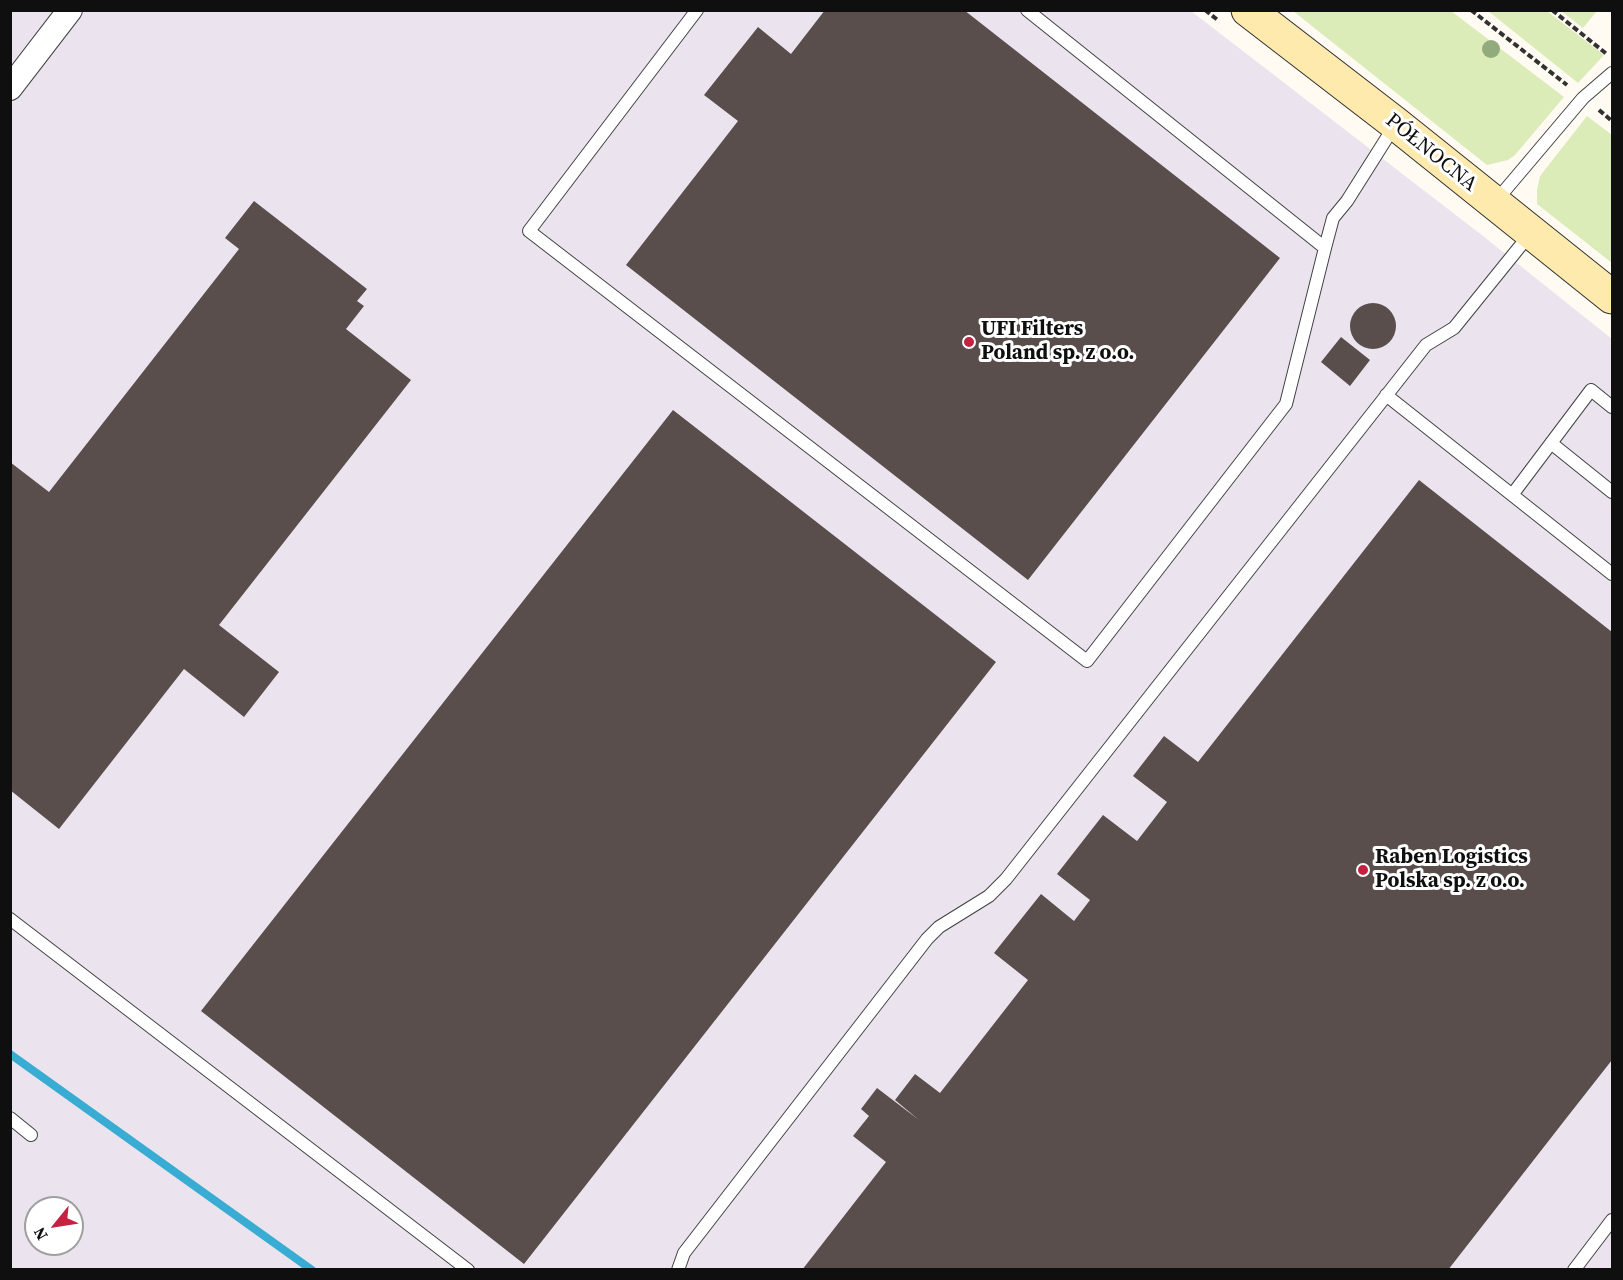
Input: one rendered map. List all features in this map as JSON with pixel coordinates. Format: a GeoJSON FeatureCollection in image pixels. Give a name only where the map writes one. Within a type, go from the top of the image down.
{"type":"FeatureCollection","features":[{"type":"Feature","properties":{"kind":"street"},"geometry":{"type":"LineString","coordinates":[[10,88],[70,10]]}},
{"type":"Feature","properties":{"kind":"street","name":"PÓŁNOCNA"},"geometry":{"type":"LineString","coordinates":[[1248,10],[1396,124],[1612,297]]}},
{"type":"Feature","properties":{"kind":"lane"},"geometry":{"type":"LineString","coordinates":[[697,10],[529,231],[1087,660],[1286,404],[1334,218],[1396,124]]}},
{"type":"Feature","properties":{"kind":"lane"},"geometry":{"type":"LineString","coordinates":[[1027,10],[1325,248]]}},
{"type":"Feature","properties":{"kind":"lane"},"geometry":{"type":"LineString","coordinates":[[1495,203],[1583,98],[1612,73]]}},
{"type":"Feature","properties":{"kind":"lane"},"geometry":{"type":"LineString","coordinates":[[678,1269],[684,1253],[927,939],[939,927],[989,896],[1006,879],[1425,345],[1454,328],[1531,233]]}},
{"type":"Feature","properties":{"kind":"lane"},"geometry":{"type":"LineString","coordinates":[[1512,495],[1591,390],[1612,407]]}},
{"type":"Feature","properties":{"kind":"lane"},"geometry":{"type":"LineString","coordinates":[[1386,395],[1612,574]]}},
{"type":"Feature","properties":{"kind":"lane"},"geometry":{"type":"LineString","coordinates":[[1551,443],[1612,492]]}},
{"type":"Feature","properties":{"kind":"lane"},"geometry":{"type":"LineString","coordinates":[[10,919],[468,1269]]}},
{"type":"Feature","properties":{"kind":"lane"},"geometry":{"type":"LineString","coordinates":[[10,1118],[31,1135]]}},
{"type":"Feature","properties":{"kind":"lane"},"geometry":{"type":"LineString","coordinates":[[1574,1269],[1612,1220]]}},
{"type":"Feature","properties":{"kind":"path"},"geometry":{"type":"LineString","coordinates":[[1471,10],[1612,121]]}},
{"type":"Feature","properties":{"kind":"path"},"geometry":{"type":"LineString","coordinates":[[1552,10],[1612,58]]}},
{"type":"Feature","properties":{"kind":"shaded area"},"geometry":{"type":"Polygon","coordinates":[[[10,11],[1191,11],[1483,236],[1612,339],[1612,1269],[11,1269],[10,11]]]}},
{"type":"Feature","properties":{"kind":"green space"},"geometry":{"type":"Polygon","coordinates":[[[1293,11],[1451,11],[1564,97],[1515,155],[1508,160],[1487,165],[1293,11]]]}},
{"type":"Feature","properties":{"kind":"green space"},"geometry":{"type":"Polygon","coordinates":[[[1488,11],[1547,11],[1604,55],[1578,83],[1488,11]]]}},
{"type":"Feature","properties":{"kind":"green space"},"geometry":{"type":"Polygon","coordinates":[[[1561,11],[1597,11],[1583,28],[1561,11]]]}},
{"type":"Feature","properties":{"kind":"green space"},"geometry":{"type":"Polygon","coordinates":[[[1587,116],[1612,135],[1612,263],[1537,204],[1540,176],[1587,116]]]}},
{"type":"Feature","properties":{"kind":"building","name":"UFI Filters Poland sp. z o.o."},"geometry":{"type":"Polygon","coordinates":[[[825,10],[964,10],[1280,258],[1028,580],[626,265],[738,121],[704,95],[758,27],[791,54],[825,10]]]}},
{"type":"Feature","properties":{"kind":"building"},"geometry":{"type":"Polygon","coordinates":[[[254,201],[367,289],[357,301],[364,306],[346,329],[411,380],[219,625],[279,672],[244,717],[184,669],[59,829],[10,790],[10,462],[49,492],[239,249],[225,238],[254,201]]]}},
{"type":"Feature","properties":{"kind":"building"},"geometry":{"type":"Polygon","coordinates":[[[1373,303],[1389,310],[1396,326],[1389,342],[1373,349],[1357,342],[1350,326],[1357,310],[1373,303]]]}},
{"type":"Feature","properties":{"kind":"building"},"geometry":{"type":"Polygon","coordinates":[[[1341,337],[1370,360],[1350,386],[1321,362],[1341,337]]]}},
{"type":"Feature","properties":{"kind":"building"},"geometry":{"type":"Polygon","coordinates":[[[673,410],[996,662],[524,1264],[201,1011],[673,410]]]}},
{"type":"Feature","properties":{"kind":"building","name":"Raben Logistics Polska sp. z o.o."},"geometry":{"type":"Polygon","coordinates":[[[1419,480],[1612,632],[1612,1060],[1448,1270],[802,1270],[886,1162],[853,1136],[869,1116],[861,1109],[877,1088],[919,1120],[895,1100],[915,1074],[940,1093],[1028,980],[994,953],[1041,894],[1074,921],[1090,900],[1057,874],[1103,815],[1137,841],[1167,802],[1133,776],[1164,736],[1198,762],[1419,480]]]}},
{"type":"Feature","properties":{"kind":"waterway"},"geometry":{"type":"LineString","coordinates":[[10,1054],[312,1270]]}},
{"type":"Feature","properties":{"kind":"place","name":"UFI Filters Poland sp. z o.o."},"geometry":{"type":"Point","coordinates":[969,342]}},
{"type":"Feature","properties":{"kind":"place","name":"Raben Logistics Polska sp. z o.o."},"geometry":{"type":"Point","coordinates":[1363,870]}}]}
